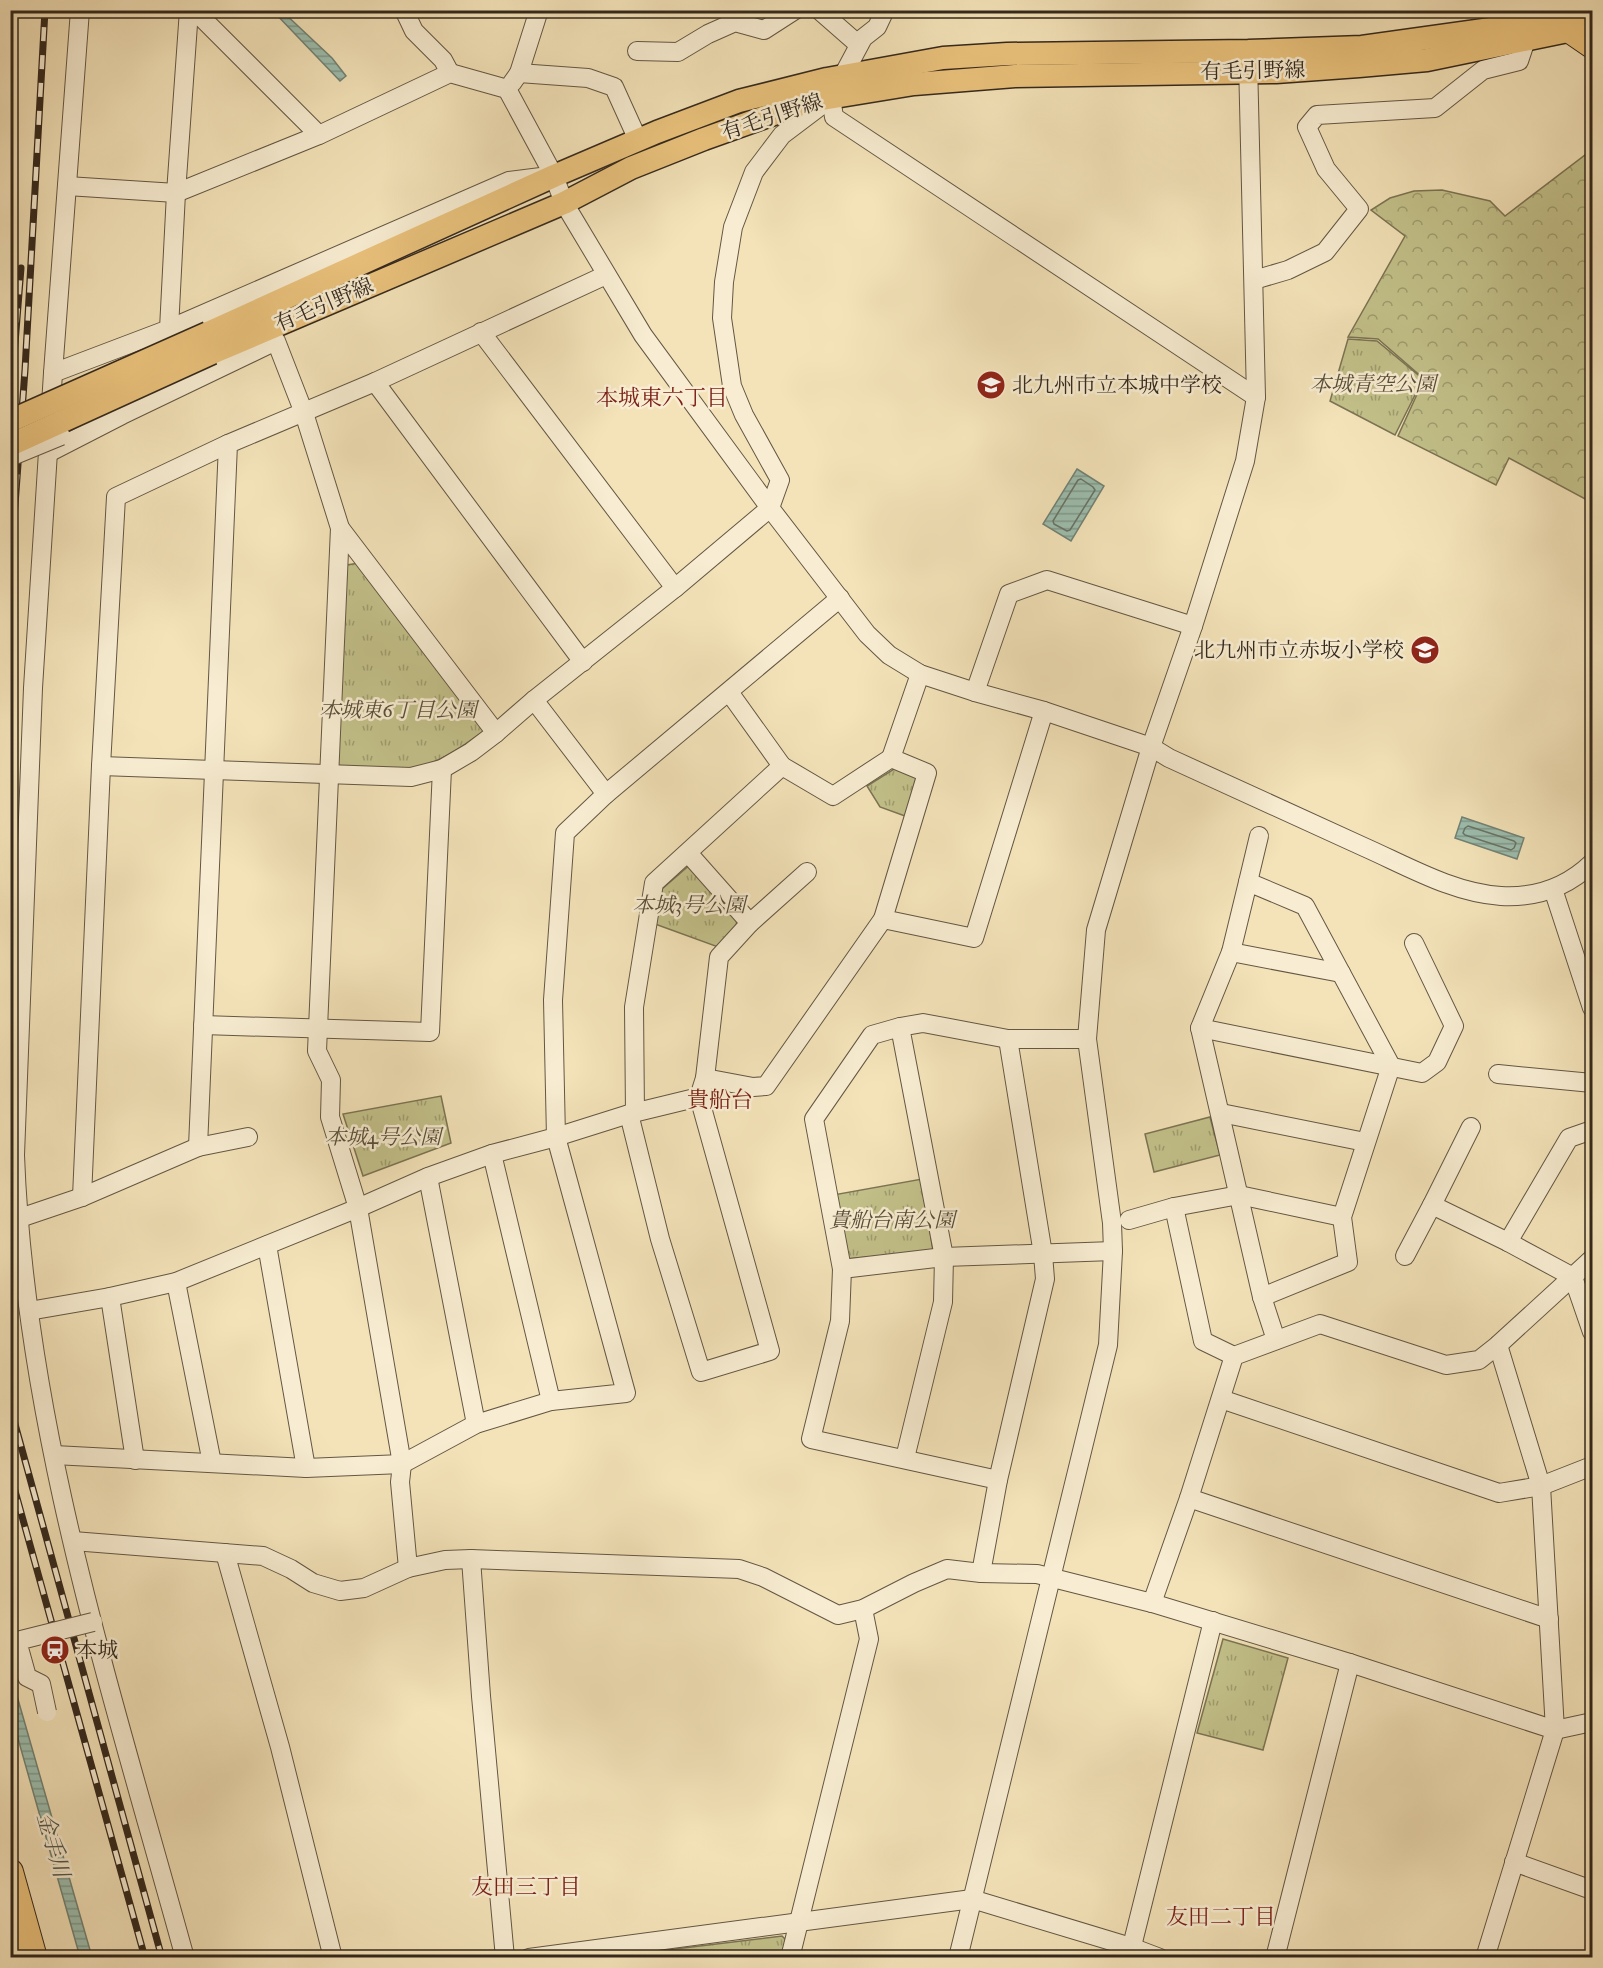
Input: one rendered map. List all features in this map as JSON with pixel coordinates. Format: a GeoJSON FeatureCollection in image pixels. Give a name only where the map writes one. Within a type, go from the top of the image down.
{"type":"FeatureCollection","features":[{"type":"Feature","properties":{"kind":"highway"},"geometry":{"type":"LineString","coordinates":[[1545,14],[1579,23],[1593,45]]}},
{"type":"Feature","properties":{"kind":"highway"},"geometry":{"type":"LineString","coordinates":[[10,1872],[34,1958]]}},
{"type":"Feature","properties":{"kind":"highway"},"geometry":{"type":"LineString","coordinates":[[10,1948],[13,1958]]}},
{"type":"Feature","properties":{"kind":"main road","name":"有毛引野線"},"geometry":{"type":"LineString","coordinates":[[10,421],[210,343],[273,335],[564,202],[631,168],[810,101],[914,84],[1248,61],[1491,29],[1545,14]]}},
{"type":"Feature","properties":{"kind":"main road","name":"有毛引野線"},"geometry":{"type":"LineString","coordinates":[[10,445],[210,343],[554,176],[638,140],[739,101],[843,76],[943,58],[996,55],[1248,61],[1276,72],[1427,60],[1526,40],[1579,23]]}},
{"type":"Feature","properties":{"kind":"street"},"geometry":{"type":"LineString","coordinates":[[80,10],[53,373],[33,688],[15,1155],[17,1220],[39,1382],[73,1541],[185,1958]]}},
{"type":"Feature","properties":{"kind":"street"},"geometry":{"type":"LineString","coordinates":[[169,329],[189,10]]}},
{"type":"Feature","properties":{"kind":"street"},"geometry":{"type":"LineString","coordinates":[[194,10],[319,135]]}},
{"type":"Feature","properties":{"kind":"street"},"geometry":{"type":"LineString","coordinates":[[404,10],[414,31],[442,60],[450,73]]}},
{"type":"Feature","properties":{"kind":"street"},"geometry":{"type":"LineString","coordinates":[[507,89],[519,73],[539,10]]}},
{"type":"Feature","properties":{"kind":"street"},"geometry":{"type":"LineString","coordinates":[[637,51],[678,52],[708,34],[735,22],[764,30],[795,10]]}},
{"type":"Feature","properties":{"kind":"street"},"geometry":{"type":"LineString","coordinates":[[819,10],[859,45]]}},
{"type":"Feature","properties":{"kind":"street"},"geometry":{"type":"LineString","coordinates":[[101,766],[411,777],[442,769],[471,752],[496,733],[770,508],[780,480],[744,415],[732,387],[722,318],[724,282],[733,227],[754,171],[782,135],[831,98],[863,38],[877,27],[885,10]]}},
{"type":"Feature","properties":{"kind":"street"},"geometry":{"type":"LineString","coordinates":[[1254,280],[1288,270],[1325,252],[1359,209],[1326,169],[1307,127],[1317,115],[1435,108],[1483,70],[1519,61],[1526,40]]}},
{"type":"Feature","properties":{"kind":"street"},"geometry":{"type":"LineString","coordinates":[[958,1958],[1108,1345],[1113,1251],[1112,1223],[1087,1039],[1096,930],[1151,747],[1193,626],[1245,461],[1256,397],[1248,61]]}},
{"type":"Feature","properties":{"kind":"street"},"geometry":{"type":"LineString","coordinates":[[67,186],[176,193],[319,135],[450,73],[507,89],[554,176],[564,202],[643,335],[770,508],[867,634],[889,655],[920,674],[1044,711],[1151,747],[1169,758],[1448,884],[1483,894],[1502,896],[1553,889],[1576,878],[1593,863]]}},
{"type":"Feature","properties":{"kind":"street"},"geometry":{"type":"LineString","coordinates":[[519,73],[588,78],[614,87],[638,140]]}},
{"type":"Feature","properties":{"kind":"street"},"geometry":{"type":"LineString","coordinates":[[831,98],[834,117],[1256,397]]}},
{"type":"Feature","properties":{"kind":"street"},"geometry":{"type":"LineString","coordinates":[[53,373],[169,329],[509,181],[554,176]]}},
{"type":"Feature","properties":{"kind":"street"},"geometry":{"type":"LineString","coordinates":[[82,1197],[101,766],[116,497],[228,444],[375,382],[606,275]]}},
{"type":"Feature","properties":{"kind":"street"},"geometry":{"type":"LineString","coordinates":[[481,332],[675,588]]}},
{"type":"Feature","properties":{"kind":"street"},"geometry":{"type":"LineString","coordinates":[[48,453],[273,335],[304,413],[340,528],[496,733]]}},
{"type":"Feature","properties":{"kind":"street"},"geometry":{"type":"LineString","coordinates":[[375,382],[583,662]]}},
{"type":"Feature","properties":{"kind":"street"},"geometry":{"type":"LineString","coordinates":[[10,457],[61,436]]}},
{"type":"Feature","properties":{"kind":"street"},"geometry":{"type":"LineString","coordinates":[[198,1147],[228,444]]}},
{"type":"Feature","properties":{"kind":"street"},"geometry":{"type":"LineString","coordinates":[[340,528],[317,1051],[331,1080],[330,1117],[358,1208],[402,1464],[400,1482],[408,1568]]}},
{"type":"Feature","properties":{"kind":"street"},"geometry":{"type":"LineString","coordinates":[[975,692],[1009,594],[1047,580],[1193,626]]}},
{"type":"Feature","properties":{"kind":"street"},"geometry":{"type":"LineString","coordinates":[[54,1455],[306,1468],[402,1464],[476,1424],[551,1401],[626,1393],[556,1137],[553,1000],[565,833],[606,794],[840,598]]}},
{"type":"Feature","properties":{"kind":"street"},"geometry":{"type":"LineString","coordinates":[[729,692],[782,766],[834,796],[891,758],[920,674]]}},
{"type":"Feature","properties":{"kind":"street"},"geometry":{"type":"LineString","coordinates":[[534,700],[606,794]]}},
{"type":"Feature","properties":{"kind":"street"},"geometry":{"type":"LineString","coordinates":[[883,919],[974,938],[1044,711]]}},
{"type":"Feature","properties":{"kind":"street"},"geometry":{"type":"LineString","coordinates":[[705,1078],[753,1087],[766,1086],[883,919],[927,773],[891,758]]}},
{"type":"Feature","properties":{"kind":"street"},"geometry":{"type":"LineString","coordinates":[[782,766],[654,883],[634,1007],[632,1114],[660,1239],[701,1372],[770,1352],[699,1097],[705,1078],[719,957],[750,923],[807,872]]}},
{"type":"Feature","properties":{"kind":"street"},"geometry":{"type":"LineString","coordinates":[[203,1025],[430,1032],[442,769]]}},
{"type":"Feature","properties":{"kind":"street"},"geometry":{"type":"LineString","coordinates":[[1259,836],[1231,952],[1200,1028],[1262,1297],[1276,1340]]}},
{"type":"Feature","properties":{"kind":"street"},"geometry":{"type":"LineString","coordinates":[[688,853],[750,923]]}},
{"type":"Feature","properties":{"kind":"street"},"geometry":{"type":"LineString","coordinates":[[1248,882],[1305,906],[1391,1066],[1342,1217],[1348,1262],[1262,1297]]}},
{"type":"Feature","properties":{"kind":"street"},"geometry":{"type":"LineString","coordinates":[[1553,889],[1593,1008]]}},
{"type":"Feature","properties":{"kind":"street"},"geometry":{"type":"LineString","coordinates":[[1200,1028],[1422,1073],[1437,1062],[1454,1026],[1414,943]]}},
{"type":"Feature","properties":{"kind":"street"},"geometry":{"type":"LineString","coordinates":[[1231,952],[1341,973]]}},
{"type":"Feature","properties":{"kind":"street"},"geometry":{"type":"LineString","coordinates":[[998,1480],[811,1439],[840,1321],[842,1269],[814,1119],[872,1035],[923,1023],[1008,1039],[1087,1039]]}},
{"type":"Feature","properties":{"kind":"street"},"geometry":{"type":"LineString","coordinates":[[900,1027],[944,1257],[943,1302],[905,1458]]}},
{"type":"Feature","properties":{"kind":"street"},"geometry":{"type":"LineString","coordinates":[[981,1573],[998,1480],[1045,1279],[1043,1254],[1008,1039]]}},
{"type":"Feature","properties":{"kind":"street"},"geometry":{"type":"LineString","coordinates":[[1498,1074],[1593,1083]]}},
{"type":"Feature","properties":{"kind":"street"},"geometry":{"type":"LineString","coordinates":[[29,1311],[110,1297],[176,1282],[428,1177],[492,1154],[699,1097]]}},
{"type":"Feature","properties":{"kind":"street"},"geometry":{"type":"LineString","coordinates":[[1221,1113],[1365,1142]]}},
{"type":"Feature","properties":{"kind":"street"},"geometry":{"type":"LineString","coordinates":[[1405,1256],[1471,1127]]}},
{"type":"Feature","properties":{"kind":"street"},"geometry":{"type":"LineString","coordinates":[[1509,1242],[1569,1138],[1593,1130]]}},
{"type":"Feature","properties":{"kind":"street"},"geometry":{"type":"LineString","coordinates":[[17,1220],[82,1197],[198,1147],[248,1137]]}},
{"type":"Feature","properties":{"kind":"street"},"geometry":{"type":"LineString","coordinates":[[492,1154],[551,1401]]}},
{"type":"Feature","properties":{"kind":"street"},"geometry":{"type":"LineString","coordinates":[[428,1177],[476,1424]]}},
{"type":"Feature","properties":{"kind":"street"},"geometry":{"type":"LineString","coordinates":[[1129,1220],[1239,1195],[1342,1217]]}},
{"type":"Feature","properties":{"kind":"street"},"geometry":{"type":"LineString","coordinates":[[1432,1205],[1509,1242],[1573,1277],[1593,1332]]}},
{"type":"Feature","properties":{"kind":"street"},"geometry":{"type":"LineString","coordinates":[[1174,1208],[1203,1341],[1234,1356],[1320,1324],[1446,1365],[1479,1360],[1593,1259]]}},
{"type":"Feature","properties":{"kind":"street"},"geometry":{"type":"LineString","coordinates":[[267,1245],[306,1468]]}},
{"type":"Feature","properties":{"kind":"street"},"geometry":{"type":"LineString","coordinates":[[842,1269],[944,1257],[1113,1251]]}},
{"type":"Feature","properties":{"kind":"street"},"geometry":{"type":"LineString","coordinates":[[176,1282],[212,1463]]}},
{"type":"Feature","properties":{"kind":"street"},"geometry":{"type":"LineString","coordinates":[[110,1297],[135,1460]]}},
{"type":"Feature","properties":{"kind":"street"},"geometry":{"type":"LineString","coordinates":[[1485,1958],[1556,1730],[1541,1486],[1498,1345]]}},
{"type":"Feature","properties":{"kind":"street"},"geometry":{"type":"LineString","coordinates":[[1152,1603],[1190,1498],[1234,1356]]}},
{"type":"Feature","properties":{"kind":"street"},"geometry":{"type":"LineString","coordinates":[[1221,1399],[1499,1493],[1541,1486],[1593,1466]]}},
{"type":"Feature","properties":{"kind":"street"},"geometry":{"type":"LineString","coordinates":[[1190,1498],[1549,1619]]}},
{"type":"Feature","properties":{"kind":"street"},"geometry":{"type":"LineString","coordinates":[[73,1541],[263,1556],[291,1569],[313,1583],[340,1591],[364,1588],[408,1568],[445,1560],[739,1569],[763,1576],[838,1616],[863,1609],[947,1569],[981,1573],[1037,1574],[1152,1603],[1350,1663],[1556,1730],[1593,1722]]}},
{"type":"Feature","properties":{"kind":"street"},"geometry":{"type":"LineString","coordinates":[[225,1552],[280,1747],[333,1958]]}},
{"type":"Feature","properties":{"kind":"street"},"geometry":{"type":"LineString","coordinates":[[471,1559],[505,1958]]}},
{"type":"Feature","properties":{"kind":"street"},"geometry":{"type":"LineString","coordinates":[[790,1958],[869,1639],[863,1609]]}},
{"type":"Feature","properties":{"kind":"street"},"geometry":{"type":"LineString","coordinates":[[47,1712],[41,1684],[27,1677],[17,1641],[93,1622]]}},
{"type":"Feature","properties":{"kind":"street"},"geometry":{"type":"LineString","coordinates":[[1130,1952],[1213,1622]]}},
{"type":"Feature","properties":{"kind":"street"},"geometry":{"type":"LineString","coordinates":[[1275,1958],[1350,1663]]}},
{"type":"Feature","properties":{"kind":"street"},"geometry":{"type":"LineString","coordinates":[[1514,1862],[1593,1890]]}},
{"type":"Feature","properties":{"kind":"street"},"geometry":{"type":"LineString","coordinates":[[529,1958],[972,1899],[1130,1952],[1160,1958]]}},
{"type":"Feature","properties":{"kind":"green space"},"geometry":{"type":"Polygon","coordinates":[[[1589,152],[1592,154],[1592,499],[1587,500],[1509,458],[1496,485],[1398,436],[1424,379],[1378,339],[1348,337],[1405,236],[1371,210],[1390,198],[1414,191],[1442,190],[1490,201],[1505,216],[1589,152]]]}},
{"type":"Feature","properties":{"kind":"green space","name":"本城青空公園"},"geometry":{"type":"Polygon","coordinates":[[[1348,339],[1377,341],[1423,379],[1395,435],[1330,401],[1348,339]]]}},
{"type":"Feature","properties":{"kind":"green space","name":"本城東6丁目公園"},"geometry":{"type":"Polygon","coordinates":[[[359,563],[485,730],[451,754],[428,764],[396,769],[338,766],[347,565],[359,563]]]}},
{"type":"Feature","properties":{"kind":"green space"},"geometry":{"type":"Polygon","coordinates":[[[894,769],[913,773],[917,780],[905,816],[880,807],[867,786],[894,769]]]}},
{"type":"Feature","properties":{"kind":"green space","name":"本城3号公園"},"geometry":{"type":"Polygon","coordinates":[[[692,863],[737,916],[736,930],[718,947],[655,924],[662,889],[692,863]]]}},
{"type":"Feature","properties":{"kind":"green space","name":"本城4号公園"},"geometry":{"type":"Polygon","coordinates":[[[441,1096],[451,1143],[363,1176],[343,1114],[441,1096]]]}},
{"type":"Feature","properties":{"kind":"green space"},"geometry":{"type":"Polygon","coordinates":[[[1210,1117],[1220,1155],[1154,1172],[1145,1134],[1210,1117]]]}},
{"type":"Feature","properties":{"kind":"green space","name":"貴船台南公園"},"geometry":{"type":"Polygon","coordinates":[[[922,1179],[933,1251],[846,1259],[833,1195],[922,1179]]]}},
{"type":"Feature","properties":{"kind":"green space"},"geometry":{"type":"Polygon","coordinates":[[[1223,1639],[1288,1658],[1263,1750],[1197,1733],[1223,1639]]]}},
{"type":"Feature","properties":{"kind":"green space"},"geometry":{"type":"Polygon","coordinates":[[[782,1936],[788,1942],[781,1957],[601,1958],[782,1936]]]}},
{"type":"Feature","properties":{"kind":"water"},"geometry":{"type":"Polygon","coordinates":[[[273,11],[282,11],[332,58],[346,76],[340,81],[273,11]]]}},
{"type":"Feature","properties":{"kind":"water"},"geometry":{"type":"Polygon","coordinates":[[[1077,469],[1104,486],[1071,541],[1043,524],[1077,469]]]}},
{"type":"Feature","properties":{"kind":"water"},"geometry":{"type":"Polygon","coordinates":[[[1462,817],[1524,838],[1517,859],[1455,838],[1462,817]]]}},
{"type":"Feature","properties":{"kind":"water","name":"金手川"},"geometry":{"type":"Polygon","coordinates":[[[11,1675],[92,1957],[80,1957],[11,1714],[11,1675]]]}},
{"type":"Feature","properties":{"kind":"railway"},"geometry":{"type":"LineString","coordinates":[[10,572],[25,370],[45,10]]}},
{"type":"Feature","properties":{"kind":"railway"},"geometry":{"type":"LineString","coordinates":[[10,406],[21,268]]}},
{"type":"Feature","properties":{"kind":"railway"},"geometry":{"type":"LineString","coordinates":[[10,1406],[162,1958]]}},
{"type":"Feature","properties":{"kind":"railway"},"geometry":{"type":"LineString","coordinates":[[10,1473],[145,1958]]}},
{"type":"Feature","properties":{"kind":"place","name":"北九州市立本城中学校"},"geometry":{"type":"Point","coordinates":[991,385]}},
{"type":"Feature","properties":{"kind":"place","name":"北九州市立赤坂小学校"},"geometry":{"type":"Point","coordinates":[1425,650]}},
{"type":"Feature","properties":{"kind":"place","name":"本城"},"geometry":{"type":"Point","coordinates":[55,1650]}},
{"type":"Feature","properties":{"kind":"district","name":"本城東六丁目"},"geometry":{"type":"Point","coordinates":[662,398]}},
{"type":"Feature","properties":{"kind":"district","name":"貴船台"},"geometry":{"type":"Point","coordinates":[720,1100]}},
{"type":"Feature","properties":{"kind":"district","name":"友田三丁目"},"geometry":{"type":"Point","coordinates":[526,1887]}},
{"type":"Feature","properties":{"kind":"district","name":"友田二丁目"},"geometry":{"type":"Point","coordinates":[1221,1917]}}]}
